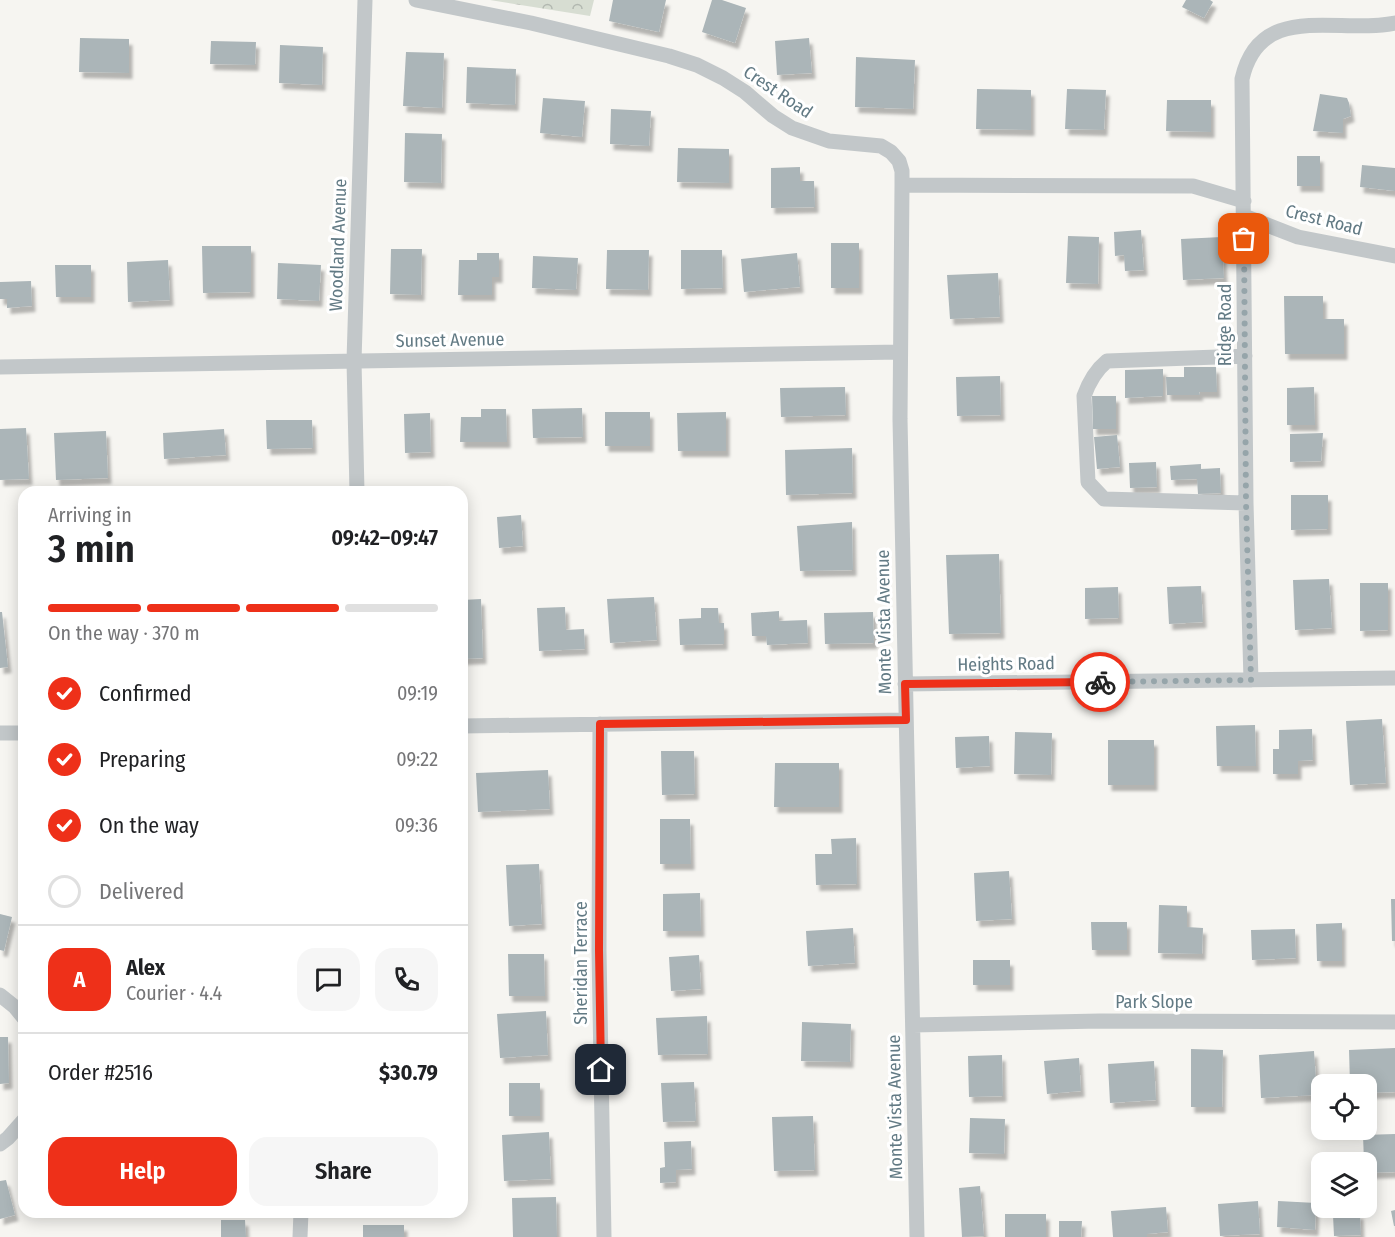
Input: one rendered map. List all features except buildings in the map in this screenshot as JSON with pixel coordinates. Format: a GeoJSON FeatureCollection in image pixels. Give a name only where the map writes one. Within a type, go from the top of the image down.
{"type":"FeatureCollection","features":[{"type":"Feature","properties":{"kind":"street","name":"Woodland Avenue"},"geometry":{"type":"LineString","coordinates":[[357,486],[354,361],[365,0]]}},
{"type":"Feature","properties":{"kind":"street","name":"Crest Road"},"geometry":{"type":"LineString","coordinates":[[416,0],[531,23],[669,56],[697,65],[745,92],[773,116],[792,128],[829,141],[881,146],[899,161],[902,185],[1193,186],[1244,208],[1298,237],[1395,256]]}},
{"type":"Feature","properties":{"kind":"street","name":"Ridge Road"},"geometry":{"type":"LineString","coordinates":[[1251,680],[1246,503],[1242,79],[1245,64],[1254,49],[1267,37],[1281,29],[1297,26],[1381,26],[1395,23]]}},
{"type":"Feature","properties":{"kind":"street","name":"Monte Vista Avenue"},"geometry":{"type":"LineString","coordinates":[[902,185],[900,419],[917,1237]]}},
{"type":"Feature","properties":{"kind":"street","name":"Sunset Avenue"},"geometry":{"type":"LineString","coordinates":[[0,367],[900,352]]}},
{"type":"Feature","properties":{"kind":"street"},"geometry":{"type":"LineString","coordinates":[[1245,356],[1107,361],[1099,367],[1084,396],[1088,482],[1104,499],[1246,503]]}},
{"type":"Feature","properties":{"kind":"street","name":"Heights Road"},"geometry":{"type":"LineString","coordinates":[[905,684],[1395,678]]}},
{"type":"Feature","properties":{"kind":"street"},"geometry":{"type":"LineString","coordinates":[[468,726],[906,720]]}},
{"type":"Feature","properties":{"kind":"street","name":"Sheridan Terrace"},"geometry":{"type":"LineString","coordinates":[[600,724],[599,950],[604,1237]]}},
{"type":"Feature","properties":{"kind":"street"},"geometry":{"type":"LineString","coordinates":[[0,733],[18,733]]}},
{"type":"Feature","properties":{"kind":"street"},"geometry":{"type":"LineString","coordinates":[[0,995],[18,1011]]}},
{"type":"Feature","properties":{"kind":"street","name":"Park Slope"},"geometry":{"type":"LineString","coordinates":[[913,1025],[1100,1021],[1395,1022]]}},
{"type":"Feature","properties":{"kind":"street"},"geometry":{"type":"LineString","coordinates":[[0,1144],[18,1127]]}},
{"type":"Feature","properties":{"kind":"street"},"geometry":{"type":"LineString","coordinates":[[300,1237],[301,1218]]}},
{"type":"Feature","properties":{"kind":"green space"},"geometry":{"type":"Polygon","coordinates":[[[490,0],[594,0],[590,16],[490,0]]]}},
{"type":"Feature","properties":{"kind":"way so far"},"geometry":{"type":"LineString","coordinates":[[1100,682],[1251,680],[1246,503],[1244,239]]}},
{"type":"Feature","properties":{"kind":"route"},"geometry":{"type":"LineString","coordinates":[[601,1070],[600,724],[906,720],[905,684],[1100,682]]}}]}
